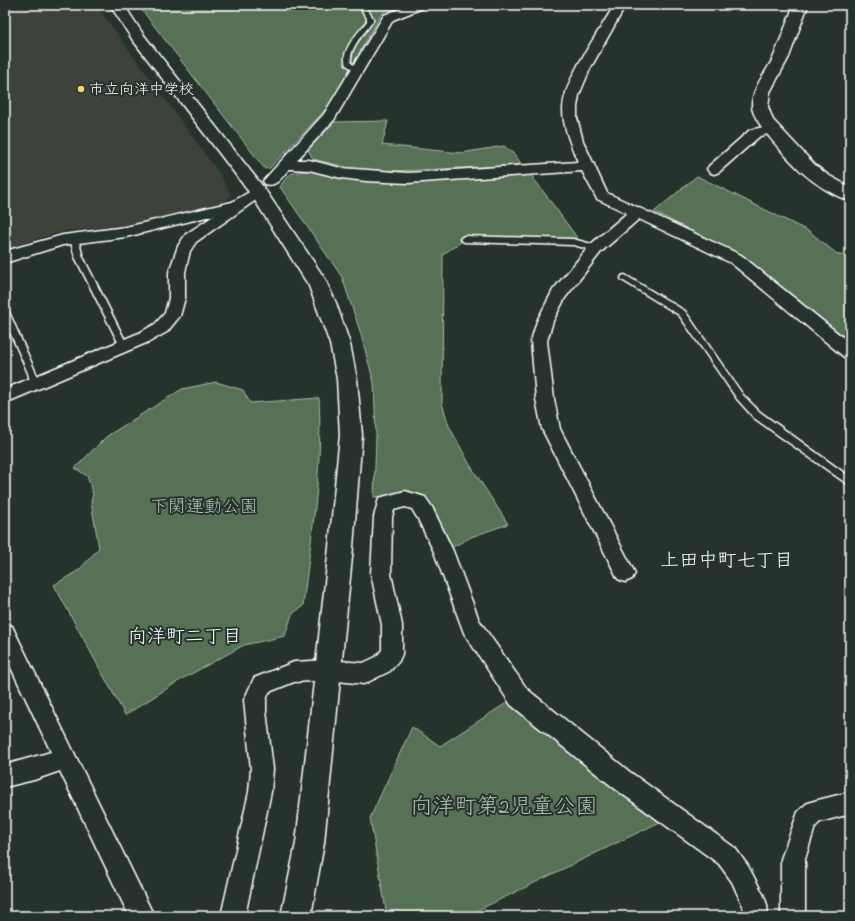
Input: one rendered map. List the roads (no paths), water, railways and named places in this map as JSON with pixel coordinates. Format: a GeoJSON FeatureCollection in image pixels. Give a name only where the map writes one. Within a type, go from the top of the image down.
{"type":"FeatureCollection","features":[{"type":"Feature","properties":{"kind":"street"},"geometry":{"type":"LineString","coordinates":[[117,5],[137,36],[222,143],[264,186],[318,284],[340,344],[347,379],[351,435],[329,670],[310,843],[296,916]]}},
{"type":"Feature","properties":{"kind":"street"},"geometry":{"type":"LineString","coordinates":[[5,396],[124,346],[161,328],[172,316],[177,298],[176,272],[183,250],[191,238],[264,186],[329,117],[388,18],[421,5]]}},
{"type":"Feature","properties":{"kind":"street"},"geometry":{"type":"LineString","coordinates":[[620,5],[578,81],[571,98],[570,108],[572,127],[577,144],[586,166],[602,196],[736,259],[850,352]]}},
{"type":"Feature","properties":{"kind":"street"},"geometry":{"type":"LineString","coordinates":[[801,5],[781,57],[762,92],[760,99],[762,115],[772,129],[809,168],[826,182],[850,195]]}},
{"type":"Feature","properties":{"kind":"street"},"geometry":{"type":"LineString","coordinates":[[714,169],[755,133],[772,129]]}},
{"type":"Feature","properties":{"kind":"street"},"geometry":{"type":"LineString","coordinates":[[285,164],[309,165],[342,173],[366,176],[408,178],[586,166]]}},
{"type":"Feature","properties":{"kind":"street"},"geometry":{"type":"LineString","coordinates":[[5,257],[62,240],[126,232],[237,204]]}},
{"type":"Feature","properties":{"kind":"street"},"geometry":{"type":"LineString","coordinates":[[625,573],[551,429],[545,399],[539,341],[545,321],[559,294],[596,248],[637,212]]}},
{"type":"Feature","properties":{"kind":"street"},"geometry":{"type":"LineString","coordinates":[[233,916],[260,792],[262,769],[255,700],[262,685],[271,680],[294,672],[329,670],[364,674],[383,664],[392,654],[392,625],[381,574],[383,517],[386,504],[405,499],[418,503],[425,513],[444,551],[471,626],[519,697],[622,780],[727,856],[740,874],[755,906],[756,916]]}},
{"type":"Feature","properties":{"kind":"street"},"geometry":{"type":"LineString","coordinates":[[5,633],[142,916]]}},
{"type":"Feature","properties":{"kind":"street"},"geometry":{"type":"LineString","coordinates":[[5,776],[34,769],[65,758]]}},
{"type":"Feature","properties":{"kind":"street"},"geometry":{"type":"LineString","coordinates":[[792,916],[793,859],[806,820],[814,812],[850,803]]}},
{"type":"Feature","properties":{"kind":"lane"},"geometry":{"type":"LineString","coordinates":[[358,70],[348,64],[347,60],[348,53],[370,21],[370,18],[361,5]]}},
{"type":"Feature","properties":{"kind":"lane"},"geometry":{"type":"LineString","coordinates":[[74,239],[78,257],[124,346]]}},
{"type":"Feature","properties":{"kind":"lane"},"geometry":{"type":"LineString","coordinates":[[464,239],[573,242],[596,248]]}},
{"type":"Feature","properties":{"kind":"lane"},"geometry":{"type":"LineString","coordinates":[[625,278],[682,313],[731,385],[757,416],[850,482]]}},
{"type":"Feature","properties":{"kind":"lane"},"geometry":{"type":"LineString","coordinates":[[5,312],[32,373],[34,383]]}},
{"type":"Feature","properties":{"kind":"place","name":"市立向洋中学校"},"geometry":{"type":"Point","coordinates":[81,89]}},
{"type":"Feature","properties":{"kind":"district","name":"上田中町七丁目"},"geometry":{"type":"Point","coordinates":[727,559]}},
{"type":"Feature","properties":{"kind":"district","name":"向洋町二丁目"},"geometry":{"type":"Point","coordinates":[185,635]}},
{"type":"Feature","properties":{"kind":"park label","name":"下関運動公園"},"geometry":{"type":"Point","coordinates":[204,506]}},
{"type":"Feature","properties":{"kind":"park label","name":"向洋町第2児童公園"},"geometry":{"type":"Point","coordinates":[504,805]}}]}
